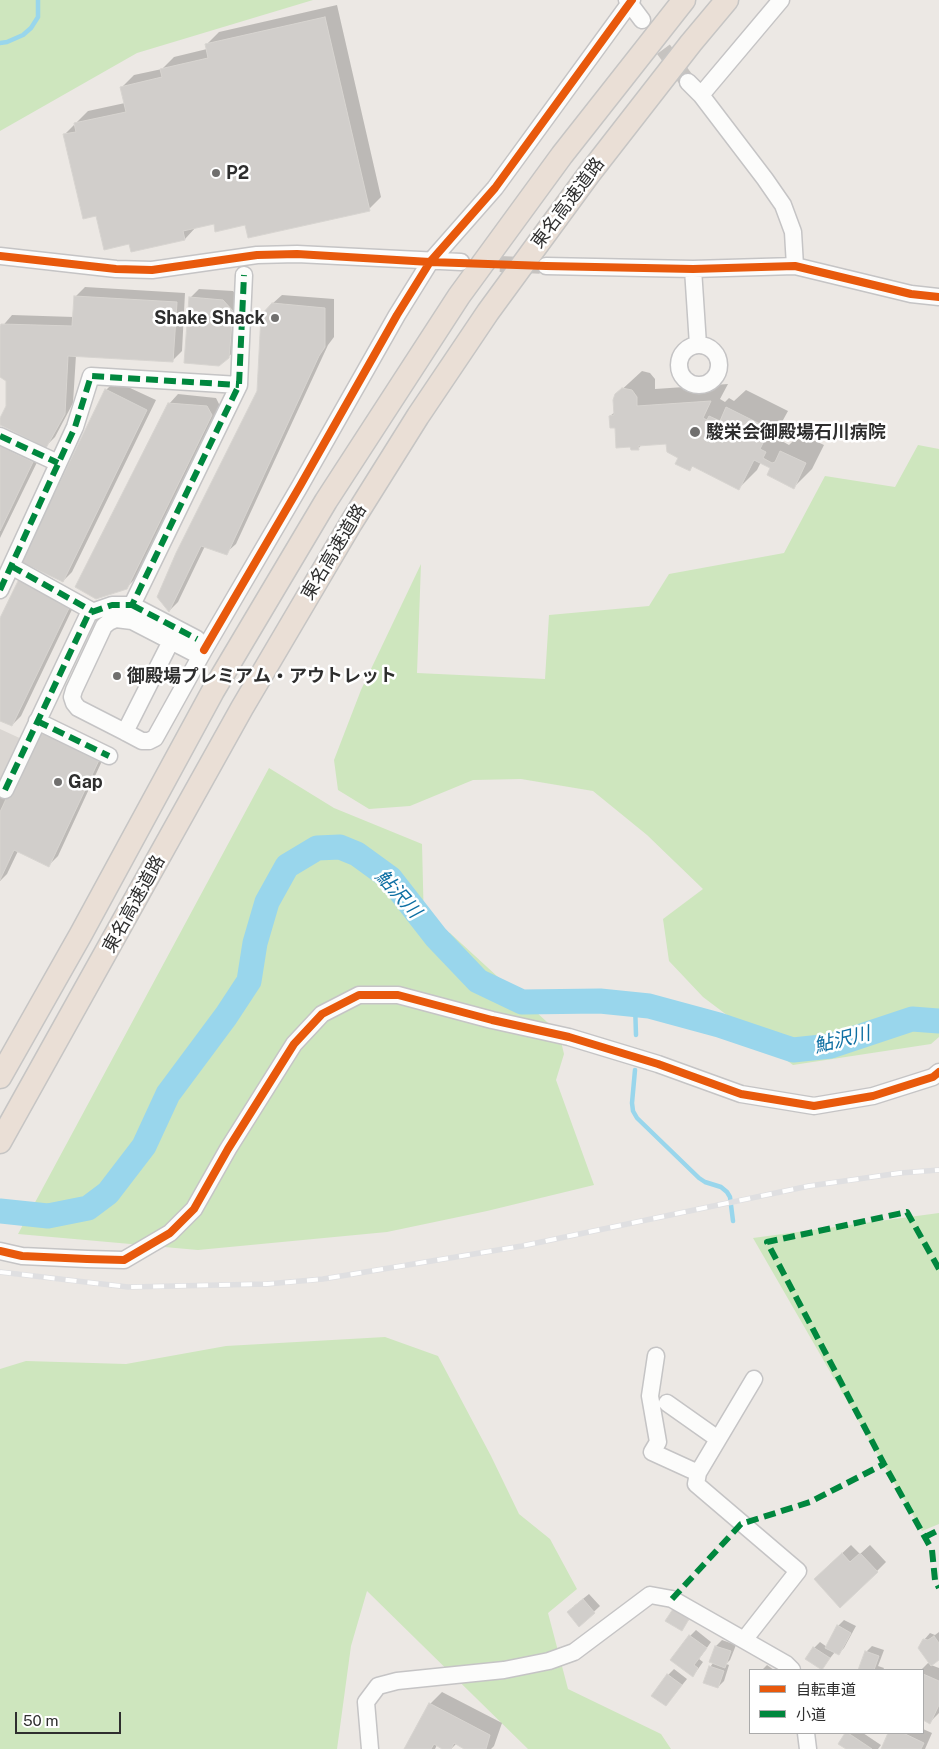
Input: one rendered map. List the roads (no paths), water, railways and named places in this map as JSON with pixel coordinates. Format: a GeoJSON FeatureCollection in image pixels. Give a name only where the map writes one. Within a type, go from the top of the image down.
{"type":"FeatureCollection","features":[{"type":"Feature","properties":{"kind":"highway","name":"東名高速道路"},"geometry":{"type":"LineString","coordinates":[[0,1077],[213,691],[326,501],[465,288],[562,155],[684,0]]}},
{"type":"Feature","properties":{"kind":"highway","name":"東名高速道路"},"geometry":{"type":"LineString","coordinates":[[0,1142],[242,708],[351,523],[418,416],[488,312],[589,174],[691,42],[728,0]]}},
{"type":"Feature","properties":{"kind":"street"},"geometry":{"type":"LineString","coordinates":[[701,95],[781,0]]}},
{"type":"Feature","properties":{"kind":"street"},"geometry":{"type":"LineString","coordinates":[[200,645],[192,652],[132,620],[116,619],[104,626],[72,697],[78,708],[142,741],[149,741],[155,738],[200,645],[300,486],[430,262],[495,188],[630,1],[642,20]]}},
{"type":"Feature","properties":{"kind":"street"},"geometry":{"type":"LineString","coordinates":[[688,82],[701,95],[783,205],[793,232],[795,266]]}},
{"type":"Feature","properties":{"kind":"street"},"geometry":{"type":"LineString","coordinates":[[0,256],[116,269],[152,270],[257,255],[297,254],[430,262],[461,262]]}},
{"type":"Feature","properties":{"kind":"street"},"geometry":{"type":"LineString","coordinates":[[546,266],[693,269],[795,266],[911,294],[939,297]]}},
{"type":"Feature","properties":{"kind":"street"},"geometry":{"type":"LineString","coordinates":[[693,269],[698,345]]}},
{"type":"Feature","properties":{"kind":"street"},"geometry":{"type":"LineString","coordinates":[[132,605],[239,385],[244,274]]}},
{"type":"Feature","properties":{"kind":"street"},"geometry":{"type":"LineString","coordinates":[[0,590],[75,427],[90,376],[239,385]]}},
{"type":"Feature","properties":{"kind":"street"},"geometry":{"type":"LineString","coordinates":[[0,436],[58,463]]}},
{"type":"Feature","properties":{"kind":"street"},"geometry":{"type":"LineString","coordinates":[[11,566],[92,611]]}},
{"type":"Feature","properties":{"kind":"street"},"geometry":{"type":"LineString","coordinates":[[5,790],[89,613],[112,605],[132,605],[200,645]]}},
{"type":"Feature","properties":{"kind":"street"},"geometry":{"type":"LineString","coordinates":[[124,732],[171,641]]}},
{"type":"Feature","properties":{"kind":"street"},"geometry":{"type":"LineString","coordinates":[[38,720],[109,756]]}},
{"type":"Feature","properties":{"kind":"street"},"geometry":{"type":"LineString","coordinates":[[0,1251],[22,1256],[124,1260],[170,1233],[194,1209],[228,1149],[294,1044],[322,1014],[359,995],[398,995],[492,1020],[569,1037],[658,1064],[741,1094],[814,1106],[874,1096],[936,1075]]}},
{"type":"Feature","properties":{"kind":"street"},"geometry":{"type":"LineString","coordinates":[[656,1356],[650,1396],[658,1442],[652,1452],[698,1473]]}},
{"type":"Feature","properties":{"kind":"street"},"geometry":{"type":"LineString","coordinates":[[744,1640],[798,1572],[696,1484],[698,1473],[754,1379]]}},
{"type":"Feature","properties":{"kind":"street"},"geometry":{"type":"LineString","coordinates":[[667,1403],[718,1439]]}},
{"type":"Feature","properties":{"kind":"street"},"geometry":{"type":"LineString","coordinates":[[370,1749],[366,1702],[378,1686],[397,1681],[504,1670],[549,1661],[574,1652],[650,1595],[672,1599],[786,1664],[791,1669]]}},
{"type":"Feature","properties":{"kind":"street"},"geometry":{"type":"LineString","coordinates":[[806,1734],[808,1749]]}},
{"type":"Feature","properties":{"kind":"waterway"},"geometry":{"type":"LineString","coordinates":[[0,43],[23,35],[31,28],[38,17],[38,0]]}},
{"type":"Feature","properties":{"kind":"waterway","name":"鮎沢川"},"geometry":{"type":"LineString","coordinates":[[0,1211],[48,1216],[88,1208],[108,1193],[144,1146],[168,1094],[226,1016],[249,981],[255,943],[267,902],[287,866],[317,848],[340,847],[357,854],[390,878],[436,937],[478,981],[522,1002],[600,1001],[649,1006],[719,1025],[793,1050],[831,1046],[912,1019],[939,1021]]}},
{"type":"Feature","properties":{"kind":"waterway"},"geometry":{"type":"LineString","coordinates":[[635,1004],[636,1035]]}},
{"type":"Feature","properties":{"kind":"waterway"},"geometry":{"type":"LineString","coordinates":[[635,1070],[632,1103],[633,1111],[637,1118],[699,1178],[721,1187],[727,1192],[730,1197],[733,1221]]}},
{"type":"Feature","properties":{"kind":"tunnel"},"geometry":{"type":"LineString","coordinates":[[649,30],[688,82]]}},
{"type":"Feature","properties":{"kind":"tunnel"},"geometry":{"type":"LineString","coordinates":[[476,263],[546,266]]}},
{"type":"Feature","properties":{"kind":"railway"},"geometry":{"type":"LineString","coordinates":[[0,1272],[128,1287],[267,1284],[323,1279],[522,1246],[809,1186],[900,1173],[939,1170]]}},
{"type":"Feature","properties":{"kind":"place","name":"P2"},"geometry":{"type":"Point","coordinates":[216,173]}},
{"type":"Feature","properties":{"kind":"place","name":"Shake Shack"},"geometry":{"type":"Point","coordinates":[275,318]}},
{"type":"Feature","properties":{"kind":"place","name":"駿栄会御殿場石川病院"},"geometry":{"type":"Point","coordinates":[695,432]}},
{"type":"Feature","properties":{"kind":"place","name":"御殿場プレミアム・アウトレット"},"geometry":{"type":"Point","coordinates":[117,676]}},
{"type":"Feature","properties":{"kind":"place","name":"Gap"},"geometry":{"type":"Point","coordinates":[58,782]}}]}
